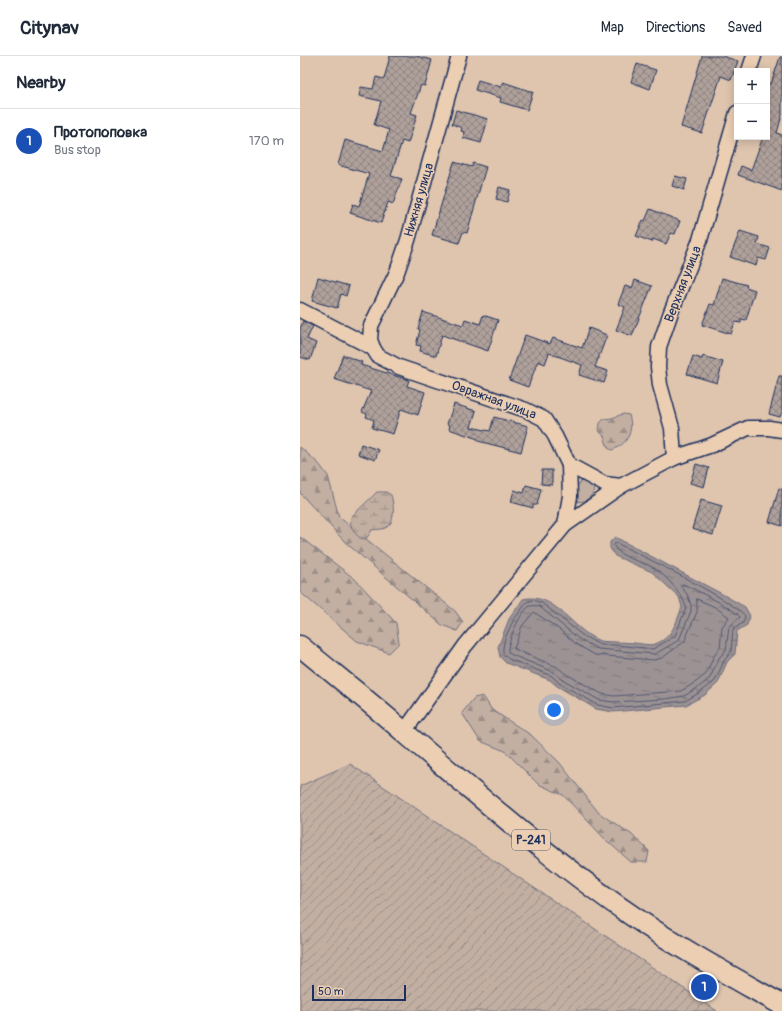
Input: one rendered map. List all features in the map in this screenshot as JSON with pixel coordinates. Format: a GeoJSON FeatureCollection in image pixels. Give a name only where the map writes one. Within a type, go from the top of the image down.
{"type":"FeatureCollection","features":[{"type":"Feature","properties":{"kind":"highway","name":"Р-241"},"geometry":{"type":"LineString","coordinates":[[300,646],[404,732],[496,812],[557,861],[632,916],[714,967],[782,1005]]}},
{"type":"Feature","properties":{"kind":"street","name":"Нижняя улица"},"geometry":{"type":"LineString","coordinates":[[372,344],[371,326],[397,272],[408,240],[459,56]]}},
{"type":"Feature","properties":{"kind":"street"},"geometry":{"type":"LineString","coordinates":[[750,68],[754,56]]}},
{"type":"Feature","properties":{"kind":"street","name":"Верхняя улица"},"geometry":{"type":"LineString","coordinates":[[674,458],[672,428],[660,385],[658,367],[659,347],[671,312],[700,240],[734,123]]}},
{"type":"Feature","properties":{"kind":"street","name":"Овражная улица"},"geometry":{"type":"LineString","coordinates":[[300,310],[372,344],[378,356],[399,367],[526,410],[544,418],[555,436],[569,465],[570,496],[565,525]]}},
{"type":"Feature","properties":{"kind":"street"},"geometry":{"type":"LineString","coordinates":[[404,732],[465,646],[565,525],[621,486],[674,458],[712,445],[748,428],[769,428],[782,430]]}},
{"type":"Feature","properties":{"kind":"street"},"geometry":{"type":"LineString","coordinates":[[569,465],[604,484],[621,486]]}},
{"type":"Feature","properties":{"kind":"green space"},"geometry":{"type":"Polygon","coordinates":[[[623,414],[629,415],[631,426],[630,432],[626,441],[612,450],[608,448],[604,436],[599,431],[600,423],[604,419],[623,414]]]}},
{"type":"Feature","properties":{"kind":"green space"},"geometry":{"type":"Polygon","coordinates":[[[300,447],[319,464],[328,476],[339,517],[455,611],[463,622],[457,631],[442,625],[345,542],[300,493],[300,447]]]}},
{"type":"Feature","properties":{"kind":"green space"},"geometry":{"type":"Polygon","coordinates":[[[586,480],[594,485],[593,494],[585,501],[576,502],[577,487],[580,482],[586,480]]]}},
{"type":"Feature","properties":{"kind":"green space"},"geometry":{"type":"Polygon","coordinates":[[[377,492],[386,492],[391,495],[393,503],[393,518],[389,526],[383,529],[372,530],[366,539],[360,538],[352,529],[351,517],[377,492]]]}},
{"type":"Feature","properties":{"kind":"green space"},"geometry":{"type":"Polygon","coordinates":[[[300,537],[355,579],[396,623],[399,643],[389,653],[357,641],[300,592],[300,537]]]}},
{"type":"Feature","properties":{"kind":"green space"},"geometry":{"type":"Polygon","coordinates":[[[483,696],[492,710],[531,735],[559,762],[599,813],[631,834],[649,851],[647,862],[631,862],[607,841],[563,795],[538,784],[505,751],[480,741],[462,713],[474,698],[483,696]]]}},
{"type":"Feature","properties":{"kind":"green space"},"geometry":{"type":"Polygon","coordinates":[[[350,764],[717,1011],[300,1011],[300,786],[350,764]]]}},
{"type":"Feature","properties":{"kind":"water"},"geometry":{"type":"Polygon","coordinates":[[[615,537],[745,607],[750,616],[747,625],[737,631],[735,654],[727,662],[718,683],[705,695],[686,705],[613,712],[596,709],[557,686],[550,680],[506,663],[500,657],[498,647],[509,619],[523,599],[534,598],[545,601],[563,613],[590,636],[600,641],[650,645],[666,638],[673,629],[682,607],[679,597],[652,572],[615,556],[610,548],[610,542],[615,537]]]}},
{"type":"Feature","properties":{"kind":"building"},"geometry":{"type":"Polygon","coordinates":[[[390,56],[416,56],[432,60],[425,86],[421,85],[411,113],[417,115],[408,143],[402,141],[391,176],[402,179],[393,204],[388,202],[381,223],[350,213],[353,204],[359,206],[369,174],[338,165],[345,140],[383,151],[389,130],[374,125],[381,101],[359,96],[361,87],[373,89],[376,77],[384,79],[390,56]]]}},
{"type":"Feature","properties":{"kind":"building"},"geometry":{"type":"Polygon","coordinates":[[[702,56],[722,56],[738,61],[735,68],[734,68],[731,80],[721,76],[702,133],[681,127],[702,56]]]}},
{"type":"Feature","properties":{"kind":"building"},"geometry":{"type":"Polygon","coordinates":[[[780,57],[782,57],[782,115],[777,133],[782,135],[782,191],[738,175],[741,166],[751,170],[762,140],[770,140],[771,84],[780,57]]]}},
{"type":"Feature","properties":{"kind":"building"},"geometry":{"type":"Polygon","coordinates":[[[637,64],[656,70],[650,89],[631,82],[637,64]]]}},
{"type":"Feature","properties":{"kind":"building"},"geometry":{"type":"Polygon","coordinates":[[[478,80],[501,87],[503,82],[533,92],[527,110],[500,102],[501,98],[475,90],[478,80]]]}},
{"type":"Feature","properties":{"kind":"building"},"geometry":{"type":"Polygon","coordinates":[[[456,110],[488,119],[481,143],[463,138],[464,132],[461,131],[462,128],[452,124],[456,110]]]}},
{"type":"Feature","properties":{"kind":"building"},"geometry":{"type":"Polygon","coordinates":[[[454,162],[472,167],[473,163],[486,167],[467,233],[463,232],[459,243],[432,235],[454,162]]]}},
{"type":"Feature","properties":{"kind":"building"},"geometry":{"type":"Polygon","coordinates":[[[675,176],[687,179],[684,190],[672,186],[675,176]]]}},
{"type":"Feature","properties":{"kind":"building"},"geometry":{"type":"Polygon","coordinates":[[[499,187],[510,190],[507,202],[496,199],[499,187]]]}},
{"type":"Feature","properties":{"kind":"building"},"geometry":{"type":"Polygon","coordinates":[[[650,209],[680,221],[675,234],[671,233],[666,244],[653,239],[652,242],[636,236],[650,209]]]}},
{"type":"Feature","properties":{"kind":"building"},"geometry":{"type":"Polygon","coordinates":[[[740,231],[759,237],[757,244],[770,248],[766,260],[758,258],[756,266],[730,257],[740,231]]]}},
{"type":"Feature","properties":{"kind":"building"},"geometry":{"type":"Polygon","coordinates":[[[318,277],[349,286],[346,296],[341,294],[337,308],[312,301],[318,277]]]}},
{"type":"Feature","properties":{"kind":"building"},"geometry":{"type":"Polygon","coordinates":[[[722,278],[747,285],[746,287],[755,290],[746,320],[741,319],[741,323],[735,322],[731,334],[702,325],[710,304],[714,305],[722,278]]]}},
{"type":"Feature","properties":{"kind":"building"},"geometry":{"type":"Polygon","coordinates":[[[635,280],[652,286],[632,336],[616,330],[625,307],[618,304],[625,286],[632,288],[635,280]]]}},
{"type":"Feature","properties":{"kind":"building"},"geometry":{"type":"Polygon","coordinates":[[[423,312],[463,325],[465,319],[480,324],[483,315],[498,320],[488,351],[442,335],[436,356],[420,351],[421,346],[416,345],[420,330],[418,329],[423,312]]]}},
{"type":"Feature","properties":{"kind":"building"},"geometry":{"type":"Polygon","coordinates":[[[303,321],[313,326],[307,339],[316,343],[310,360],[300,357],[300,329],[303,321]]]}},
{"type":"Feature","properties":{"kind":"building"},"geometry":{"type":"Polygon","coordinates":[[[589,328],[607,335],[595,367],[608,371],[604,383],[579,375],[582,365],[549,353],[545,364],[538,361],[528,387],[509,380],[525,335],[550,344],[553,338],[582,348],[589,328]]]}},
{"type":"Feature","properties":{"kind":"building"},"geometry":{"type":"Polygon","coordinates":[[[343,355],[362,362],[361,365],[409,380],[407,386],[425,392],[418,415],[401,409],[393,434],[372,428],[374,420],[366,417],[367,414],[362,412],[371,391],[334,379],[343,355]]]}},
{"type":"Feature","properties":{"kind":"building"},"geometry":{"type":"Polygon","coordinates":[[[693,356],[702,359],[703,356],[723,362],[717,383],[687,374],[693,356]]]}},
{"type":"Feature","properties":{"kind":"building"},"geometry":{"type":"Polygon","coordinates":[[[779,376],[782,376],[782,412],[780,417],[769,414],[779,376]]]}},
{"type":"Feature","properties":{"kind":"building"},"geometry":{"type":"Polygon","coordinates":[[[454,404],[476,411],[471,427],[490,431],[494,417],[528,426],[521,452],[478,441],[478,439],[449,429],[450,425],[447,424],[454,404]]]}},
{"type":"Feature","properties":{"kind":"building"},"geometry":{"type":"Polygon","coordinates":[[[361,444],[379,450],[375,460],[358,454],[361,444]]]}},
{"type":"Feature","properties":{"kind":"building"},"geometry":{"type":"Polygon","coordinates":[[[696,464],[709,468],[704,487],[690,483],[696,464]]]}},
{"type":"Feature","properties":{"kind":"building"},"geometry":{"type":"Polygon","coordinates":[[[542,470],[552,470],[552,485],[541,484],[542,470]]]}},
{"type":"Feature","properties":{"kind":"building"},"geometry":{"type":"Polygon","coordinates":[[[526,485],[541,489],[537,505],[533,505],[533,508],[511,502],[514,490],[524,493],[526,485]]]}},
{"type":"Feature","properties":{"kind":"building"},"geometry":{"type":"Polygon","coordinates":[[[779,488],[782,489],[782,526],[769,522],[779,488]]]}},
{"type":"Feature","properties":{"kind":"building"},"geometry":{"type":"Polygon","coordinates":[[[701,500],[722,506],[713,535],[692,529],[701,500]]]}},
{"type":"Feature","properties":{"kind":"place","name":"Протопоповка"},"geometry":{"type":"Point","coordinates":[704,987]}}]}
